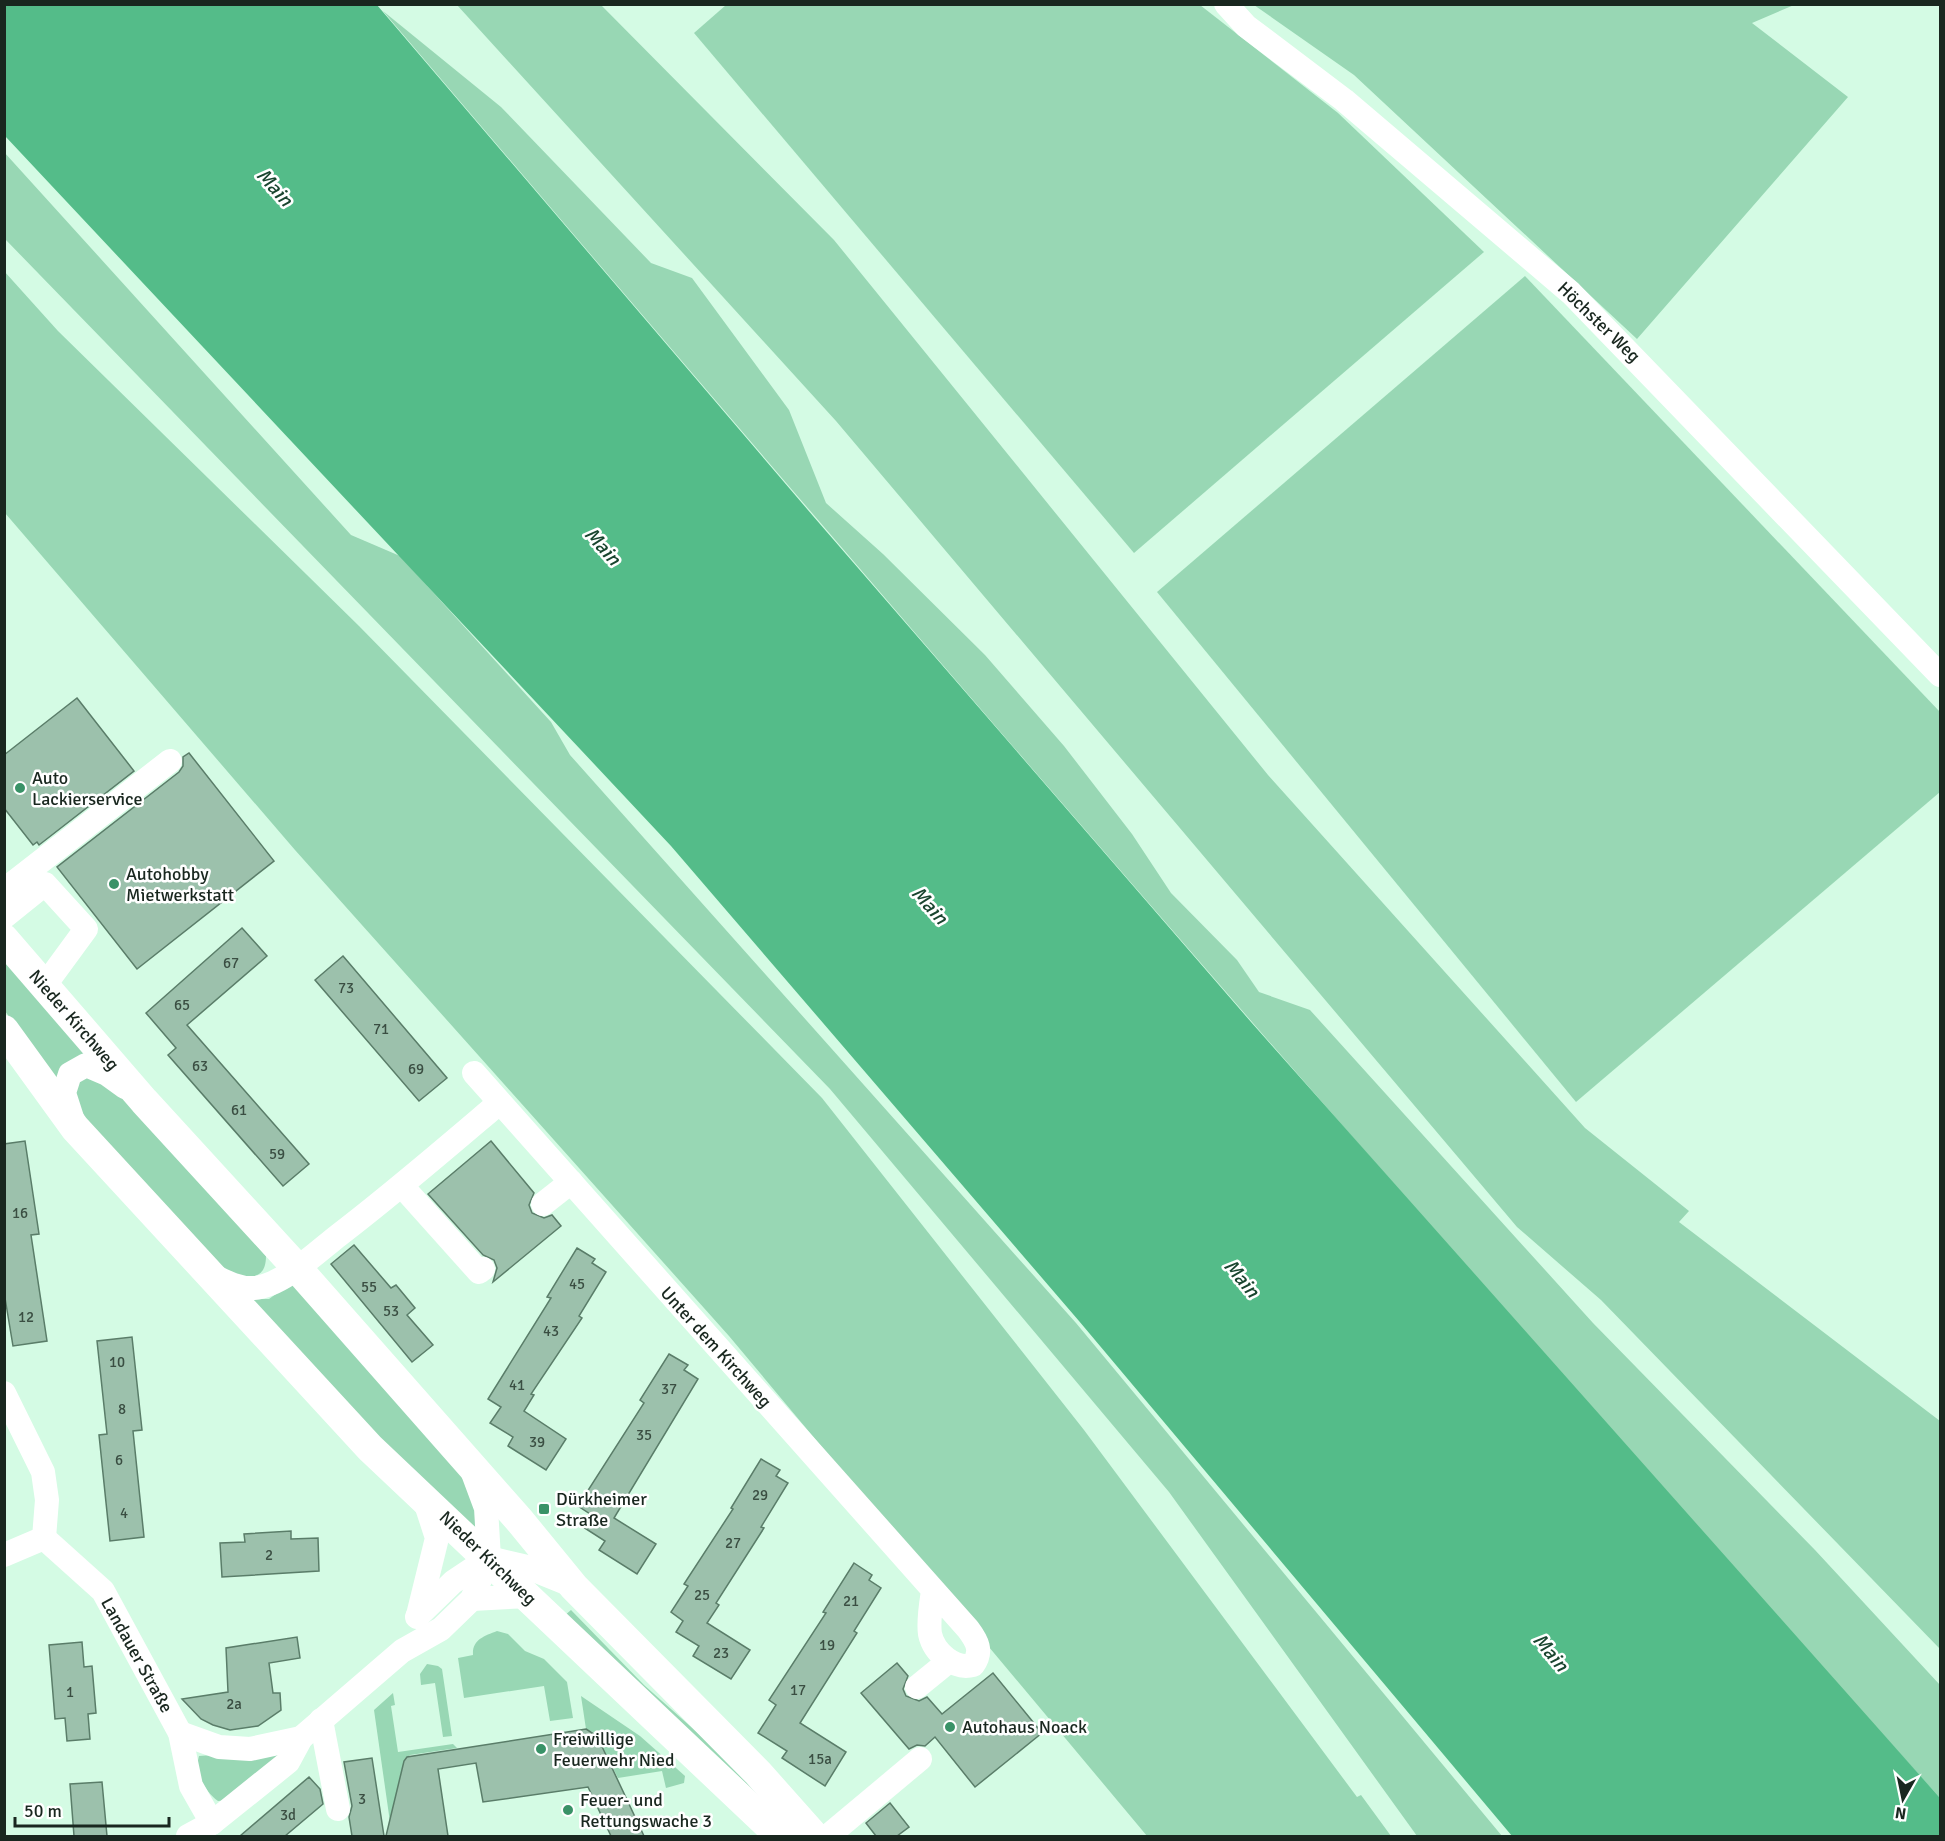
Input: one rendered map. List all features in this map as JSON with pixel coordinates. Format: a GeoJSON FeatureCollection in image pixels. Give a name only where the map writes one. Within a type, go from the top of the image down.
{"type":"FeatureCollection","features":[{"type":"Feature","properties":{"kind":"main road","name":"Nieder Kirchweg"},"geometry":{"type":"LineString","coordinates":[[4,939],[144,1101],[297,1268],[574,1587],[758,1773],[814,1836]]}},
{"type":"Feature","properties":{"kind":"main road","name":"Nieder Kirchweg"},"geometry":{"type":"LineString","coordinates":[[4,1030],[75,1128],[370,1448],[489,1558],[586,1654],[780,1836]]}},
{"type":"Feature","properties":{"kind":"street","name":"Höchster Weg"},"geometry":{"type":"LineString","coordinates":[[1226,4],[1246,26],[1344,100],[1571,292],[1941,675]]}},
{"type":"Feature","properties":{"kind":"street"},"geometry":{"type":"LineString","coordinates":[[4,890],[170,761]]}},
{"type":"Feature","properties":{"kind":"street"},"geometry":{"type":"LineString","coordinates":[[4,917],[45,884],[86,930],[45,985]]}},
{"type":"Feature","properties":{"kind":"street","name":"Nieder Kirchweg"},"geometry":{"type":"LineString","coordinates":[[75,1128],[64,1093],[70,1074],[86,1065],[106,1074],[144,1101]]}},
{"type":"Feature","properties":{"kind":"street","name":"Unter dem Kirchweg"},"geometry":{"type":"LineString","coordinates":[[474,1073],[976,1640],[979,1651],[973,1665],[964,1668],[946,1658]]}},
{"type":"Feature","properties":{"kind":"street"},"geometry":{"type":"LineString","coordinates":[[297,1268],[402,1186],[499,1103]]}},
{"type":"Feature","properties":{"kind":"street"},"geometry":{"type":"LineString","coordinates":[[543,1204],[571,1182]]}},
{"type":"Feature","properties":{"kind":"street"},"geometry":{"type":"LineString","coordinates":[[402,1186],[479,1272],[483,1269]]}},
{"type":"Feature","properties":{"kind":"street","name":"Nieder Kirchweg"},"geometry":{"type":"LineString","coordinates":[[264,1233],[275,1257],[274,1272],[268,1284]]}},
{"type":"Feature","properties":{"kind":"street","name":"Nieder Kirchweg"},"geometry":{"type":"LineString","coordinates":[[206,1272],[232,1285],[253,1288],[268,1284],[297,1268]]}},
{"type":"Feature","properties":{"kind":"street"},"geometry":{"type":"LineString","coordinates":[[4,1393],[43,1472],[47,1500],[44,1538],[4,1555]]}},
{"type":"Feature","properties":{"kind":"street"},"geometry":{"type":"LineString","coordinates":[[188,1836],[212,1823],[288,1762],[301,1738],[321,1720],[402,1651],[441,1629],[472,1599],[489,1558],[486,1508],[470,1465]]}},
{"type":"Feature","properties":{"kind":"street"},"geometry":{"type":"LineString","coordinates":[[402,1651],[417,1617],[437,1538],[423,1496]]}},
{"type":"Feature","properties":{"kind":"street","name":"Landauer Straße"},"geometry":{"type":"LineString","coordinates":[[44,1538],[103,1591],[180,1734],[191,1786],[212,1823]]}},
{"type":"Feature","properties":{"kind":"street"},"geometry":{"type":"LineString","coordinates":[[417,1617],[453,1582],[489,1558],[527,1567],[574,1587]]}},
{"type":"Feature","properties":{"kind":"street"},"geometry":{"type":"LineString","coordinates":[[915,1683],[946,1658],[930,1633],[933,1591]]}},
{"type":"Feature","properties":{"kind":"street"},"geometry":{"type":"LineString","coordinates":[[472,1599],[529,1596]]}},
{"type":"Feature","properties":{"kind":"street"},"geometry":{"type":"LineString","coordinates":[[321,1720],[338,1809]]}},
{"type":"Feature","properties":{"kind":"street","name":"Landauer Straße"},"geometry":{"type":"LineString","coordinates":[[180,1734],[219,1747],[250,1749],[301,1738]]}},
{"type":"Feature","properties":{"kind":"street"},"geometry":{"type":"LineString","coordinates":[[828,1836],[920,1759]]}},
{"type":"Feature","properties":{"kind":"street"},"geometry":{"type":"LineString","coordinates":[[734,1792],[752,1781],[758,1773]]}},
{"type":"Feature","properties":{"kind":"shaded area"},"geometry":{"type":"Polygon","coordinates":[[[457,5],[601,5],[834,240],[1268,775],[1585,1128],[1689,1211],[1679,1222],[1940,1421],[1940,1649],[1601,1300],[1517,1227],[836,421],[457,5]]]}},
{"type":"Feature","properties":{"kind":"shaded area"},"geometry":{"type":"Polygon","coordinates":[[[726,5],[1200,5],[1338,113],[1484,252],[1134,553],[694,33],[726,5]]]}},
{"type":"Feature","properties":{"kind":"shaded area"},"geometry":{"type":"Polygon","coordinates":[[[1254,5],[1794,5],[1752,23],[1848,97],[1637,339],[1354,75],[1254,5]]]}},
{"type":"Feature","properties":{"kind":"shaded area"},"geometry":{"type":"Polygon","coordinates":[[[383,11],[501,107],[651,263],[692,278],[789,410],[826,503],[883,554],[985,655],[1064,746],[1132,834],[1171,893],[1237,960],[1259,992],[1310,1010],[1593,1323],[1815,1550],[1940,1685],[1940,1798],[1349,1134],[383,11]]]}},
{"type":"Feature","properties":{"kind":"shaded area"},"geometry":{"type":"Polygon","coordinates":[[[4,152],[351,535],[400,556],[551,722],[570,755],[1076,1323],[1502,1836],[1417,1836],[1169,1492],[830,1089],[5,239],[4,152]]]}},
{"type":"Feature","properties":{"kind":"shaded area"},"geometry":{"type":"Polygon","coordinates":[[[4,271],[58,331],[359,626],[822,1098],[1084,1430],[1357,1797],[1361,1795],[1391,1836],[1147,1836],[729,1336],[295,850],[5,513],[4,271]]]}},
{"type":"Feature","properties":{"kind":"shaded area"},"geometry":{"type":"Polygon","coordinates":[[[1525,276],[1940,712],[1940,792],[1576,1102],[1157,592],[1525,276]]]}},
{"type":"Feature","properties":{"kind":"shaded area"},"geometry":{"type":"Polygon","coordinates":[[[4,953],[103,1062],[59,1086],[5,1011],[4,953]]]}},
{"type":"Feature","properties":{"kind":"shaded area"},"geometry":{"type":"Polygon","coordinates":[[[86,1074],[119,1092],[266,1256],[263,1270],[259,1274],[249,1277],[230,1275],[82,1124],[71,1097],[76,1080],[86,1074]]]}},
{"type":"Feature","properties":{"kind":"shaded area"},"geometry":{"type":"Polygon","coordinates":[[[294,1281],[469,1476],[483,1534],[411,1472],[245,1299],[269,1299],[294,1281]]]}},
{"type":"Feature","properties":{"kind":"shaded area"},"geometry":{"type":"Polygon","coordinates":[[[571,1610],[644,1685],[781,1807],[793,1836],[564,1616],[571,1610]]]}},
{"type":"Feature","properties":{"kind":"shaded area"},"geometry":{"type":"Polygon","coordinates":[[[497,1631],[508,1634],[525,1651],[544,1659],[567,1682],[573,1718],[550,1721],[544,1686],[464,1698],[458,1658],[473,1655],[477,1642],[497,1631]]]}},
{"type":"Feature","properties":{"kind":"shaded area"},"geometry":{"type":"Polygon","coordinates":[[[427,1664],[442,1669],[452,1736],[443,1737],[435,1683],[421,1685],[420,1674],[427,1664]]]}},
{"type":"Feature","properties":{"kind":"shaded area"},"geometry":{"type":"Polygon","coordinates":[[[393,1693],[395,1705],[391,1706],[398,1752],[453,1744],[457,1748],[410,1755],[404,1761],[414,1836],[392,1836],[374,1710],[393,1693]]]}},
{"type":"Feature","properties":{"kind":"shaded area"},"geometry":{"type":"Polygon","coordinates":[[[581,1696],[640,1736],[685,1776],[684,1783],[666,1788],[662,1771],[618,1778],[595,1733],[586,1729],[581,1696]]]}},
{"type":"Feature","properties":{"kind":"shaded area"},"geometry":{"type":"Polygon","coordinates":[[[279,1750],[284,1757],[230,1800],[218,1801],[213,1797],[199,1775],[199,1756],[279,1750]]]}},
{"type":"Feature","properties":{"kind":"water","name":"Main"},"geometry":{"type":"Polygon","coordinates":[[[5,4],[377,5],[813,516],[1251,1022],[1940,1798],[1940,1836],[1512,1836],[1079,1321],[671,846],[5,136],[5,4]]]}},
{"type":"Feature","properties":{"kind":"building"},"geometry":{"type":"Polygon","coordinates":[[[77,698],[134,771],[39,845],[37,842],[33,845],[4,808],[4,755],[77,698]]]}},
{"type":"Feature","properties":{"kind":"building"},"geometry":{"type":"Polygon","coordinates":[[[189,753],[274,861],[137,969],[57,867],[179,772],[183,766],[183,757],[189,753]]]}},
{"type":"Feature","properties":{"kind":"building"},"geometry":{"type":"Polygon","coordinates":[[[242,928],[267,956],[187,1025],[309,1164],[283,1186],[168,1055],[176,1048],[146,1013],[242,928]]]}},
{"type":"Feature","properties":{"kind":"building"},"geometry":{"type":"Polygon","coordinates":[[[343,956],[447,1078],[419,1101],[315,980],[343,956]]]}},
{"type":"Feature","properties":{"kind":"building"},"geometry":{"type":"Polygon","coordinates":[[[25,1141],[39,1234],[31,1235],[47,1341],[13,1346],[4,1292],[4,1144],[25,1141]]]}},
{"type":"Feature","properties":{"kind":"building"},"geometry":{"type":"Polygon","coordinates":[[[491,1141],[534,1193],[529,1205],[532,1213],[544,1218],[552,1215],[561,1226],[493,1282],[497,1268],[494,1260],[483,1255],[428,1194],[491,1141]]]}},
{"type":"Feature","properties":{"kind":"building"},"geometry":{"type":"Polygon","coordinates":[[[354,1245],[391,1288],[396,1285],[415,1308],[407,1315],[433,1345],[412,1362],[331,1264],[354,1245]]]}},
{"type":"Feature","properties":{"kind":"building"},"geometry":{"type":"Polygon","coordinates":[[[577,1248],[595,1259],[592,1263],[606,1272],[579,1316],[582,1318],[531,1394],[534,1395],[524,1411],[566,1439],[546,1470],[508,1446],[513,1437],[490,1423],[501,1407],[488,1399],[551,1298],[547,1297],[577,1248]]]}},
{"type":"Feature","properties":{"kind":"building"},"geometry":{"type":"Polygon","coordinates":[[[132,1337],[142,1430],[133,1431],[144,1537],[110,1541],[99,1435],[107,1434],[97,1341],[132,1337]]]}},
{"type":"Feature","properties":{"kind":"building"},"geometry":{"type":"Polygon","coordinates":[[[669,1354],[688,1365],[684,1370],[698,1379],[614,1518],[656,1544],[637,1574],[599,1550],[605,1541],[583,1527],[590,1514],[578,1506],[644,1403],[640,1400],[669,1354]]]}},
{"type":"Feature","properties":{"kind":"building"},"geometry":{"type":"Polygon","coordinates":[[[761,1459],[780,1470],[776,1476],[788,1483],[761,1527],[764,1528],[716,1603],[719,1605],[707,1623],[750,1650],[731,1679],[693,1656],[699,1646],[676,1632],[683,1621],[671,1612],[688,1586],[684,1584],[733,1509],[731,1508],[761,1459]]]}},
{"type":"Feature","properties":{"kind":"building"},"geometry":{"type":"Polygon","coordinates":[[[291,1531],[291,1539],[318,1538],[319,1571],[222,1577],[220,1543],[245,1542],[244,1534],[291,1531]]]}},
{"type":"Feature","properties":{"kind":"building"},"geometry":{"type":"Polygon","coordinates":[[[854,1563],[872,1575],[869,1580],[881,1588],[854,1631],[857,1633],[800,1723],[846,1752],[825,1786],[782,1758],[787,1751],[758,1733],[776,1705],[769,1700],[826,1613],[823,1612],[854,1563]]]}},
{"type":"Feature","properties":{"kind":"building"},"geometry":{"type":"Polygon","coordinates":[[[297,1637],[300,1658],[269,1663],[273,1693],[280,1693],[281,1710],[258,1726],[230,1730],[213,1725],[201,1719],[182,1699],[228,1692],[226,1648],[297,1637]]]}},
{"type":"Feature","properties":{"kind":"building"},"geometry":{"type":"Polygon","coordinates":[[[82,1642],[84,1667],[92,1666],[96,1713],[88,1714],[90,1739],[67,1741],[65,1718],[55,1719],[49,1645],[82,1642]]]}},
{"type":"Feature","properties":{"kind":"building"},"geometry":{"type":"Polygon","coordinates":[[[897,1663],[908,1676],[903,1689],[906,1696],[919,1701],[927,1697],[942,1714],[993,1673],[1042,1733],[975,1787],[935,1737],[925,1746],[917,1745],[909,1749],[861,1693],[897,1663]]]}},
{"type":"Feature","properties":{"kind":"building"},"geometry":{"type":"Polygon","coordinates":[[[586,1729],[597,1736],[644,1836],[611,1836],[588,1787],[483,1802],[476,1763],[438,1769],[448,1836],[386,1836],[404,1761],[407,1757],[586,1729]]]}},
{"type":"Feature","properties":{"kind":"building"},"geometry":{"type":"Polygon","coordinates":[[[372,1758],[384,1836],[352,1836],[349,1817],[352,1806],[344,1762],[372,1758]]]}},
{"type":"Feature","properties":{"kind":"building"},"geometry":{"type":"Polygon","coordinates":[[[309,1777],[320,1789],[323,1804],[285,1836],[240,1836],[309,1777]]]}},
{"type":"Feature","properties":{"kind":"building"},"geometry":{"type":"Polygon","coordinates":[[[102,1782],[107,1836],[74,1836],[70,1784],[102,1782]]]}},
{"type":"Feature","properties":{"kind":"building"},"geometry":{"type":"Polygon","coordinates":[[[890,1803],[909,1827],[897,1836],[876,1836],[866,1823],[890,1803]]]}},
{"type":"Feature","properties":{"kind":"place","name":"Auto Lackierservice"},"geometry":{"type":"Point","coordinates":[20,788]}},
{"type":"Feature","properties":{"kind":"place","name":"Autohobby Mietwerkstatt"},"geometry":{"type":"Point","coordinates":[114,884]}},
{"type":"Feature","properties":{"kind":"place","name":"Dürkheimer Straße"},"geometry":{"type":"Point","coordinates":[544,1509]}},
{"type":"Feature","properties":{"kind":"place","name":"Autohaus Noack"},"geometry":{"type":"Point","coordinates":[950,1727]}},
{"type":"Feature","properties":{"kind":"place","name":"Freiwillige Feuerwehr Nied"},"geometry":{"type":"Point","coordinates":[541,1749]}},
{"type":"Feature","properties":{"kind":"place","name":"Feuer- und Rettungswache 3"},"geometry":{"type":"Point","coordinates":[568,1810]}}]}
